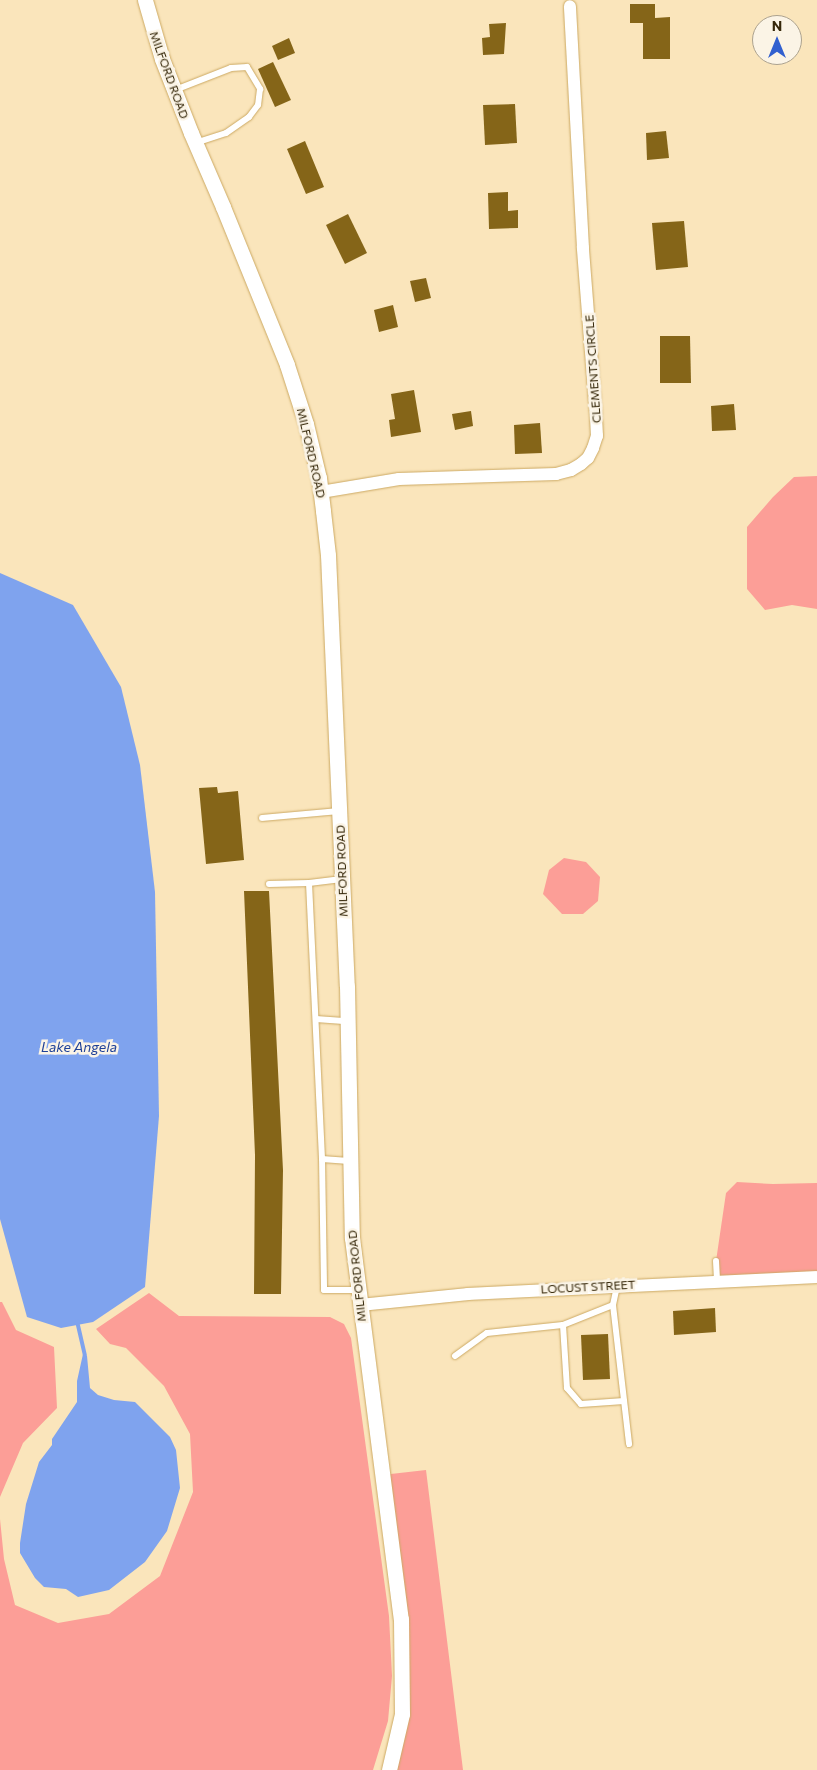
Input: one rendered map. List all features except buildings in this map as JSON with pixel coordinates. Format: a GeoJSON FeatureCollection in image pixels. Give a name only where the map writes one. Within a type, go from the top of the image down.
{"type":"FeatureCollection","features":[{"type":"Feature","properties":{"kind":"street","name":"MILFORD ROAD"},"geometry":{"type":"LineString","coordinates":[[145,0],[162,59],[195,144],[287,365],[306,424],[320,492],[328,555],[342,879],[352,1238],[401,1619],[402,1714],[389,1770]]}},
{"type":"Feature","properties":{"kind":"street","name":"CLEMENTS CIRCLE"},"geometry":{"type":"LineString","coordinates":[[320,492],[399,479],[556,474],[571,470],[588,458],[598,436],[583,248],[570,6]]}},
{"type":"Feature","properties":{"kind":"street","name":"LOCUST STREET"},"geometry":{"type":"LineString","coordinates":[[359,1298],[817,1277]]}},
{"type":"Feature","properties":{"kind":"lane"},"geometry":{"type":"LineString","coordinates":[[174,90],[231,68],[247,67],[260,89],[258,105],[249,117],[226,133],[195,144]]}},
{"type":"Feature","properties":{"kind":"lane"},"geometry":{"type":"LineString","coordinates":[[262,818],[339,811]]}},
{"type":"Feature","properties":{"kind":"lane"},"geometry":{"type":"LineString","coordinates":[[269,884],[309,883],[342,879]]}},
{"type":"Feature","properties":{"kind":"lane"},"geometry":{"type":"LineString","coordinates":[[309,883],[322,1158],[324,1290],[359,1298]]}},
{"type":"Feature","properties":{"kind":"lane"},"geometry":{"type":"LineString","coordinates":[[316,1019],[347,1021]]}},
{"type":"Feature","properties":{"kind":"lane"},"geometry":{"type":"LineString","coordinates":[[322,1158],[350,1160]]}},
{"type":"Feature","properties":{"kind":"lane"},"geometry":{"type":"LineString","coordinates":[[716,1261],[716,1281]]}},
{"type":"Feature","properties":{"kind":"lane"},"geometry":{"type":"LineString","coordinates":[[617,1286],[614,1305],[629,1444]]}},
{"type":"Feature","properties":{"kind":"lane"},"geometry":{"type":"LineString","coordinates":[[455,1356],[487,1333],[563,1325],[614,1305]]}},
{"type":"Feature","properties":{"kind":"lane"},"geometry":{"type":"LineString","coordinates":[[563,1325],[567,1388],[581,1404],[624,1401]]}},
{"type":"Feature","properties":{"kind":"shaded area"},"geometry":{"type":"Polygon","coordinates":[[[817,476],[817,609],[792,605],[765,610],[747,589],[747,527],[773,497],[794,477],[817,476]]]}},
{"type":"Feature","properties":{"kind":"shaded area"},"geometry":{"type":"Polygon","coordinates":[[[564,858],[586,862],[600,877],[598,901],[583,914],[562,914],[543,894],[549,870],[564,858]]]}},
{"type":"Feature","properties":{"kind":"shaded area"},"geometry":{"type":"Polygon","coordinates":[[[737,1182],[773,1184],[817,1183],[817,1277],[717,1281],[716,1261],[726,1193],[737,1182]]]}},
{"type":"Feature","properties":{"kind":"shaded area"},"geometry":{"type":"Polygon","coordinates":[[[149,1293],[179,1316],[330,1317],[344,1324],[351,1338],[389,1616],[392,1676],[388,1721],[373,1770],[0,1770],[0,1519],[4,1559],[15,1605],[58,1623],[109,1614],[160,1576],[193,1492],[190,1434],[164,1386],[126,1348],[110,1344],[96,1329],[149,1293]]]}},
{"type":"Feature","properties":{"kind":"shaded area"},"geometry":{"type":"Polygon","coordinates":[[[0,1302],[2,1302],[16,1330],[54,1347],[57,1408],[23,1443],[0,1497],[0,1302]]]}},
{"type":"Feature","properties":{"kind":"shaded area"},"geometry":{"type":"Polygon","coordinates":[[[426,1470],[463,1770],[389,1770],[402,1714],[382,1475],[426,1470]]]}},
{"type":"Feature","properties":{"kind":"water","name":"Lake Angela"},"geometry":{"type":"Polygon","coordinates":[[[0,573],[73,605],[121,687],[140,765],[155,892],[159,1116],[145,1287],[93,1322],[61,1328],[27,1317],[0,1219],[0,573]]]}},
{"type":"Feature","properties":{"kind":"water"},"geometry":{"type":"Polygon","coordinates":[[[83,1354],[87,1356],[90,1388],[98,1395],[114,1400],[135,1402],[170,1437],[176,1450],[180,1488],[167,1531],[145,1562],[109,1590],[78,1597],[66,1589],[44,1587],[35,1578],[20,1553],[20,1543],[26,1504],[39,1462],[52,1445],[52,1439],[77,1402],[77,1381],[83,1354]]]}},
{"type":"Feature","properties":{"kind":"waterway"},"geometry":{"type":"LineString","coordinates":[[77,1321],[85,1355]]}}]}
